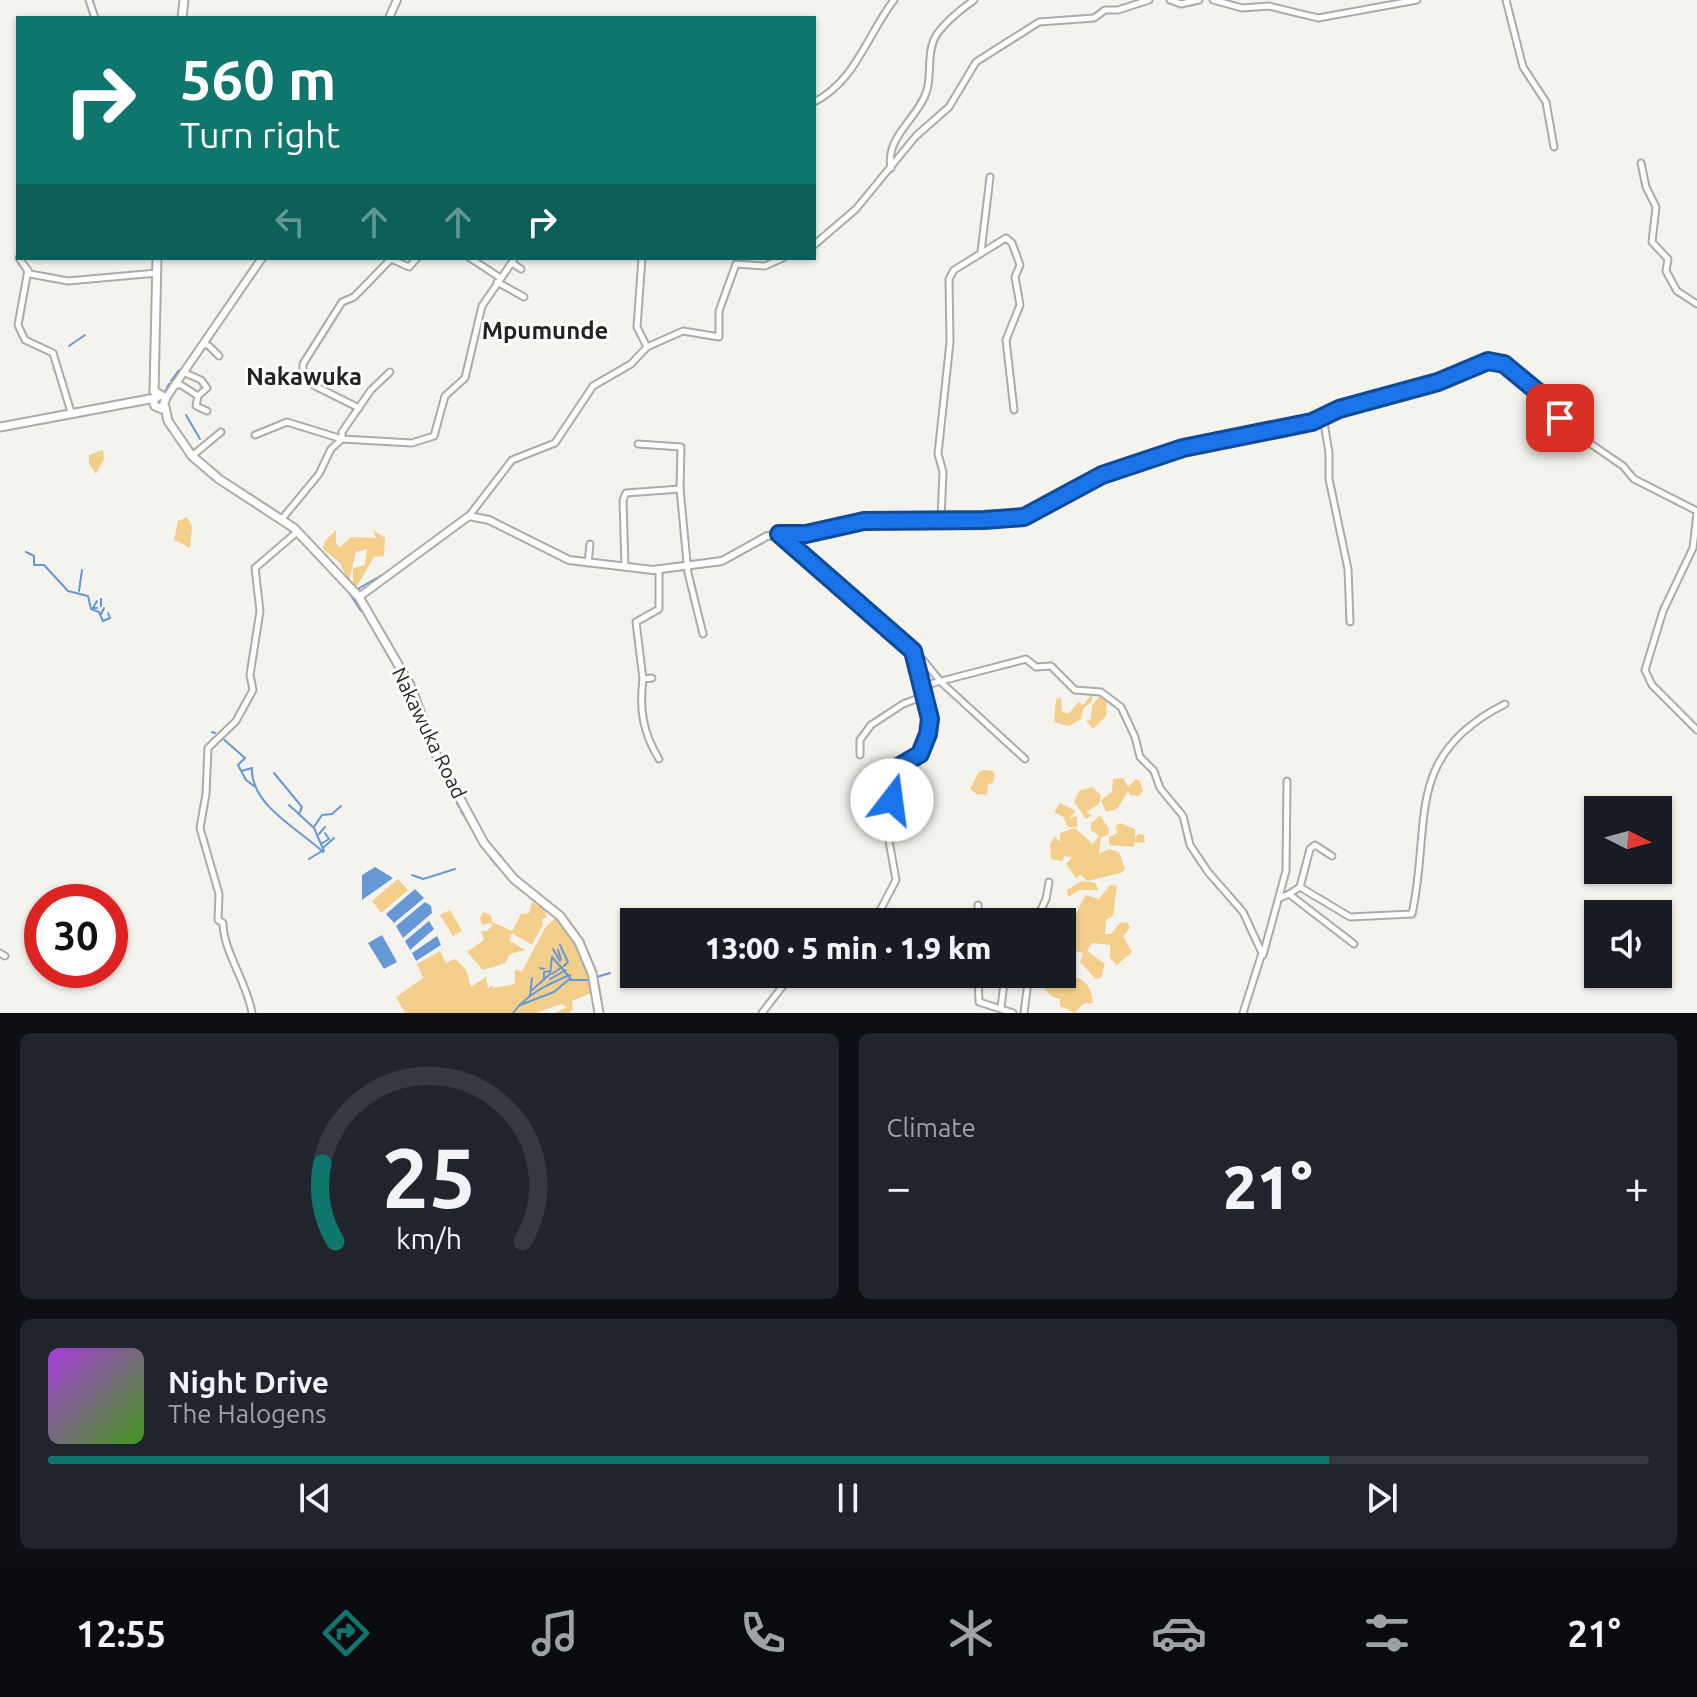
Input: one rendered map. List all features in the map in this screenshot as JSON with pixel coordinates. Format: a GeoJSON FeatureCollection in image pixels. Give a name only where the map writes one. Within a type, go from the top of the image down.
{"type":"FeatureCollection","features":[{"type":"Feature","properties":{"kind":"main road","name":"Nakawuka Road"},"geometry":{"type":"LineString","coordinates":[[157,260],[154,394],[168,421],[192,456],[219,479],[297,532],[359,597],[410,685],[436,754],[484,843],[514,879],[560,916],[579,942],[592,973],[599,1013]]}},
{"type":"Feature","properties":{"kind":"main road"},"geometry":{"type":"LineString","coordinates":[[0,427],[133,401],[154,394],[162,405]]}},
{"type":"Feature","properties":{"kind":"main road"},"geometry":{"type":"LineString","coordinates":[[133,401],[162,405]]}},
{"type":"Feature","properties":{"kind":"street"},"geometry":{"type":"LineString","coordinates":[[816,101],[832,93],[845,81],[870,34],[894,0]]}},
{"type":"Feature","properties":{"kind":"street"},"geometry":{"type":"LineString","coordinates":[[892,169],[889,157],[894,144],[927,89],[936,36],[952,17],[974,0]]}},
{"type":"Feature","properties":{"kind":"street"},"geometry":{"type":"LineString","coordinates":[[816,243],[856,209],[892,169],[916,136],[949,107],[976,62],[1039,22],[1094,18],[1105,10],[1118,10],[1149,0]]}},
{"type":"Feature","properties":{"kind":"street"},"geometry":{"type":"LineString","coordinates":[[1170,0],[1181,4],[1199,0]]}},
{"type":"Feature","properties":{"kind":"street"},"geometry":{"type":"LineString","coordinates":[[1213,0],[1242,8],[1269,6],[1318,18],[1417,0]]}},
{"type":"Feature","properties":{"kind":"street"},"geometry":{"type":"LineString","coordinates":[[1506,0],[1523,67],[1546,102],[1554,147]]}},
{"type":"Feature","properties":{"kind":"street"},"geometry":{"type":"LineString","coordinates":[[1641,163],[1646,187],[1656,207],[1652,242],[1668,259],[1666,271],[1677,291],[1697,304]]}},
{"type":"Feature","properties":{"kind":"street"},"geometry":{"type":"LineString","coordinates":[[981,253],[990,177]]}},
{"type":"Feature","properties":{"kind":"street"},"geometry":{"type":"LineString","coordinates":[[941,519],[943,472],[938,454],[950,342],[949,279],[954,270],[1006,238],[1017,254],[1020,265],[1015,277],[1020,305],[1006,340],[1014,410]]}},
{"type":"Feature","properties":{"kind":"street"},"geometry":{"type":"LineString","coordinates":[[20,260],[28,270],[56,281],[157,273]]}},
{"type":"Feature","properties":{"kind":"street"},"geometry":{"type":"LineString","coordinates":[[162,405],[261,260]]}},
{"type":"Feature","properties":{"kind":"street"},"geometry":{"type":"LineString","coordinates":[[359,408],[303,380],[303,364],[342,302],[354,297],[390,260]]}},
{"type":"Feature","properties":{"kind":"street"},"geometry":{"type":"LineString","coordinates":[[393,260],[409,267],[415,260]]}},
{"type":"Feature","properties":{"kind":"street"},"geometry":{"type":"LineString","coordinates":[[473,260],[524,297]]}},
{"type":"Feature","properties":{"kind":"street"},"geometry":{"type":"LineString","coordinates":[[255,435],[287,422],[342,439],[412,443],[434,436],[445,396],[465,378],[477,317],[498,280],[514,260],[521,269]]}},
{"type":"Feature","properties":{"kind":"street"},"geometry":{"type":"LineString","coordinates":[[642,260],[637,327],[647,347]]}},
{"type":"Feature","properties":{"kind":"street"},"geometry":{"type":"LineString","coordinates":[[359,597],[469,516],[512,460],[551,447],[593,386],[631,364],[647,347],[683,331],[719,337],[719,311],[736,264],[765,266],[778,260]]}},
{"type":"Feature","properties":{"kind":"street"},"geometry":{"type":"LineString","coordinates":[[28,270],[18,325],[25,340],[53,353],[71,412]]}},
{"type":"Feature","properties":{"kind":"street"},"geometry":{"type":"LineString","coordinates":[[202,344],[209,346],[219,356]]}},
{"type":"Feature","properties":{"kind":"street"},"geometry":{"type":"LineString","coordinates":[[653,570],[722,561],[759,540],[779,534],[806,534],[864,521],[1024,517],[1102,475],[1183,448],[1283,429],[1496,361],[1550,402],[1575,433],[1623,466],[1634,479],[1697,512],[1693,548],[1663,611],[1645,670],[1652,685],[1697,730]]}},
{"type":"Feature","properties":{"kind":"street"},"geometry":{"type":"LineString","coordinates":[[183,372],[206,384],[196,406],[207,411]]}},
{"type":"Feature","properties":{"kind":"street"},"geometry":{"type":"LineString","coordinates":[[281,520],[319,474],[331,449],[342,439],[342,432],[378,381],[390,372]]}},
{"type":"Feature","properties":{"kind":"street"},"geometry":{"type":"LineString","coordinates":[[173,385],[181,385],[198,396]]}},
{"type":"Feature","properties":{"kind":"street"},"geometry":{"type":"LineString","coordinates":[[1323,416],[1328,441],[1329,479],[1348,569],[1350,622]]}},
{"type":"Feature","properties":{"kind":"street"},"geometry":{"type":"LineString","coordinates":[[192,456],[221,432]]}},
{"type":"Feature","properties":{"kind":"street"},"geometry":{"type":"LineString","coordinates":[[638,444],[681,447],[680,489],[687,565],[703,634]]}},
{"type":"Feature","properties":{"kind":"street"},"geometry":{"type":"LineString","coordinates":[[625,567],[626,493],[680,489]]}},
{"type":"Feature","properties":{"kind":"street"},"geometry":{"type":"LineString","coordinates":[[469,516],[489,520],[569,560],[659,571],[659,609],[636,622],[643,679],[640,705],[645,735],[659,759]]}},
{"type":"Feature","properties":{"kind":"street"},"geometry":{"type":"LineString","coordinates":[[252,1013],[241,971],[226,943],[223,923],[218,920],[219,894],[200,836],[199,820],[206,794],[208,748],[236,721],[253,690],[250,675],[260,611],[255,568],[297,532]]}},
{"type":"Feature","properties":{"kind":"street"},"geometry":{"type":"LineString","coordinates":[[779,534],[913,651],[941,682],[1025,759]]}},
{"type":"Feature","properties":{"kind":"street"},"geometry":{"type":"LineString","coordinates":[[588,563],[590,544]]}},
{"type":"Feature","properties":{"kind":"street"},"geometry":{"type":"LineString","coordinates":[[881,908],[896,880],[888,835],[893,770],[911,762],[926,744],[930,719],[913,651]]}},
{"type":"Feature","properties":{"kind":"street"},"geometry":{"type":"LineString","coordinates":[[860,755],[860,740],[879,717],[924,696],[930,684],[1026,659],[1036,667],[1051,666],[1075,690],[1101,692],[1121,707],[1135,737],[1138,754],[1183,816],[1188,841],[1200,861],[1243,912],[1261,948],[1262,959]]}},
{"type":"Feature","properties":{"kind":"street"},"geometry":{"type":"LineString","coordinates":[[643,679],[652,678]]}},
{"type":"Feature","properties":{"kind":"street"},"geometry":{"type":"LineString","coordinates":[[1300,887],[1350,917],[1412,914],[1428,786],[1448,746],[1476,719],[1505,704]]}},
{"type":"Feature","properties":{"kind":"street"},"geometry":{"type":"LineString","coordinates":[[1243,1013],[1262,959],[1286,871],[1287,781]]}},
{"type":"Feature","properties":{"kind":"street"},"geometry":{"type":"LineString","coordinates":[[1289,894],[1300,887],[1310,849],[1315,845],[1332,856]]}},
{"type":"Feature","properties":{"kind":"street"},"geometry":{"type":"LineString","coordinates":[[1042,908],[1049,882]]}},
{"type":"Feature","properties":{"kind":"street"},"geometry":{"type":"LineString","coordinates":[[1279,899],[1284,893],[1289,894],[1354,944]]}},
{"type":"Feature","properties":{"kind":"street"},"geometry":{"type":"LineString","coordinates":[[762,1013],[781,988]]}},
{"type":"Feature","properties":{"kind":"street"},"geometry":{"type":"LineString","coordinates":[[978,988],[979,1002],[1013,1013]]}},
{"type":"Feature","properties":{"kind":"street"},"geometry":{"type":"LineString","coordinates":[[1001,1008],[1003,988]]}},
{"type":"Feature","properties":{"kind":"street"},"geometry":{"type":"LineString","coordinates":[[1024,1013],[1027,988]]}},
{"type":"Feature","properties":{"kind":"shaded area"},"geometry":{"type":"Polygon","coordinates":[[[103,450],[104,459],[96,474],[89,464],[89,455],[103,450]]]}},
{"type":"Feature","properties":{"kind":"shaded area"},"geometry":{"type":"Polygon","coordinates":[[[187,517],[192,526],[190,548],[174,540],[178,521],[187,517]]]}},
{"type":"Feature","properties":{"kind":"shaded area"},"geometry":{"type":"Polygon","coordinates":[[[336,530],[336,544],[340,547],[351,537],[376,538],[373,530],[385,538],[384,556],[374,557],[356,588],[353,585],[353,568],[365,565],[367,549],[356,552],[349,581],[339,562],[323,549],[325,541],[336,530]]]}},
{"type":"Feature","properties":{"kind":"shaded area"},"geometry":{"type":"Polygon","coordinates":[[[1092,694],[1092,701],[1084,708],[1081,719],[1069,726],[1054,722],[1056,699],[1061,698],[1062,712],[1068,714],[1079,702],[1083,705],[1092,694]]]}},
{"type":"Feature","properties":{"kind":"shaded area"},"geometry":{"type":"Polygon","coordinates":[[[1101,694],[1107,696],[1106,716],[1093,729],[1086,721],[1091,719],[1092,706],[1101,694]]]}},
{"type":"Feature","properties":{"kind":"shaded area"},"geometry":{"type":"Polygon","coordinates":[[[993,771],[993,783],[988,784],[987,795],[976,794],[970,789],[979,772],[993,771]]]}},
{"type":"Feature","properties":{"kind":"shaded area"},"geometry":{"type":"Polygon","coordinates":[[[1123,778],[1128,787],[1136,779],[1140,781],[1143,791],[1139,796],[1130,795],[1128,791],[1117,809],[1106,812],[1101,800],[1112,792],[1113,779],[1123,778]]]}},
{"type":"Feature","properties":{"kind":"shaded area"},"geometry":{"type":"Polygon","coordinates":[[[1092,787],[1101,795],[1099,804],[1086,812],[1092,815],[1086,819],[1074,802],[1079,791],[1092,787]]]}},
{"type":"Feature","properties":{"kind":"shaded area"},"geometry":{"type":"Polygon","coordinates":[[[1060,803],[1076,811],[1069,818],[1077,816],[1077,827],[1068,827],[1063,817],[1054,812],[1060,803]]]}},
{"type":"Feature","properties":{"kind":"shaded area"},"geometry":{"type":"Polygon","coordinates":[[[1100,815],[1109,829],[1108,835],[1101,837],[1099,854],[1109,849],[1119,852],[1125,869],[1121,873],[1087,881],[1081,875],[1076,878],[1066,864],[1072,857],[1064,856],[1063,861],[1051,859],[1050,844],[1055,837],[1060,842],[1060,833],[1075,828],[1093,844],[1099,836],[1091,830],[1091,823],[1100,815]]]}},
{"type":"Feature","properties":{"kind":"shaded area"},"geometry":{"type":"Polygon","coordinates":[[[1120,823],[1135,829],[1135,839],[1138,834],[1144,835],[1145,843],[1135,842],[1133,847],[1109,845],[1109,837],[1117,833],[1116,826],[1120,823]]]}},
{"type":"Feature","properties":{"kind":"shaded area"},"geometry":{"type":"Polygon","coordinates":[[[398,879],[408,890],[381,913],[372,901],[398,879]]]}},
{"type":"Feature","properties":{"kind":"shaded area"},"geometry":{"type":"Polygon","coordinates":[[[1082,881],[1095,883],[1099,890],[1080,890],[1068,897],[1067,890],[1082,881]]]}},
{"type":"Feature","properties":{"kind":"shaded area"},"geometry":{"type":"Polygon","coordinates":[[[1110,885],[1117,886],[1113,916],[1106,920],[1105,934],[1111,934],[1120,923],[1127,922],[1130,928],[1123,936],[1132,952],[1117,965],[1110,958],[1110,945],[1092,943],[1087,951],[1105,964],[1101,978],[1096,979],[1080,962],[1083,953],[1076,951],[1076,914],[1086,895],[1099,899],[1110,885]]]}},
{"type":"Feature","properties":{"kind":"shaded area"},"geometry":{"type":"Polygon","coordinates":[[[532,902],[544,909],[547,917],[542,919],[543,924],[532,945],[512,933],[509,940],[525,950],[510,954],[505,963],[483,970],[467,952],[484,940],[481,931],[487,931],[492,926],[491,923],[482,925],[480,918],[483,912],[491,915],[492,922],[512,931],[521,914],[529,913],[532,902]]]}},
{"type":"Feature","properties":{"kind":"shaded area"},"geometry":{"type":"Polygon","coordinates":[[[450,910],[462,931],[453,936],[440,915],[450,910]]]}},
{"type":"Feature","properties":{"kind":"shaded area"},"geometry":{"type":"Polygon","coordinates":[[[556,917],[579,949],[594,992],[572,1001],[573,1009],[569,1013],[555,1013],[567,1007],[561,1004],[536,1013],[405,1013],[396,997],[423,978],[417,964],[440,951],[446,963],[455,959],[463,966],[471,987],[486,977],[488,989],[492,985],[493,988],[515,984],[515,970],[522,971],[545,928],[556,917]]]}},
{"type":"Feature","properties":{"kind":"shaded area"},"geometry":{"type":"Polygon","coordinates":[[[1076,977],[1089,988],[1093,1003],[1083,1004],[1075,1013],[1060,1006],[1060,999],[1051,996],[1045,988],[1076,988],[1076,977]]]}},
{"type":"Feature","properties":{"kind":"water"},"geometry":{"type":"Polygon","coordinates":[[[375,867],[393,878],[362,900],[362,875],[375,867]]]}},
{"type":"Feature","properties":{"kind":"water"},"geometry":{"type":"Polygon","coordinates":[[[415,889],[424,898],[394,923],[386,914],[415,889]]]}},
{"type":"Feature","properties":{"kind":"water"},"geometry":{"type":"Polygon","coordinates":[[[425,902],[431,906],[432,913],[403,938],[396,926],[425,902]]]}},
{"type":"Feature","properties":{"kind":"water"},"geometry":{"type":"Polygon","coordinates":[[[429,921],[434,929],[410,950],[405,941],[429,921]]]}},
{"type":"Feature","properties":{"kind":"water"},"geometry":{"type":"Polygon","coordinates":[[[382,935],[397,962],[384,969],[368,943],[382,935]]]}},
{"type":"Feature","properties":{"kind":"water"},"geometry":{"type":"Polygon","coordinates":[[[437,936],[441,945],[416,961],[412,953],[437,936]]]}},
{"type":"Feature","properties":{"kind":"waterway"},"geometry":{"type":"LineString","coordinates":[[69,346],[85,335]]}},
{"type":"Feature","properties":{"kind":"waterway"},"geometry":{"type":"LineString","coordinates":[[171,381],[179,370]]}},
{"type":"Feature","properties":{"kind":"waterway"},"geometry":{"type":"LineString","coordinates":[[164,394],[169,384]]}},
{"type":"Feature","properties":{"kind":"waterway"},"geometry":{"type":"LineString","coordinates":[[186,415],[200,439]]}},
{"type":"Feature","properties":{"kind":"waterway"},"geometry":{"type":"LineString","coordinates":[[277,521],[293,533]]}},
{"type":"Feature","properties":{"kind":"waterway"},"geometry":{"type":"LineString","coordinates":[[313,543],[341,573]]}},
{"type":"Feature","properties":{"kind":"waterway"},"geometry":{"type":"LineString","coordinates":[[26,552],[34,556],[34,565],[44,565],[68,591],[88,596],[91,609],[99,612],[103,621],[110,618],[108,613]]}},
{"type":"Feature","properties":{"kind":"waterway"},"geometry":{"type":"LineString","coordinates":[[79,591],[82,570]]}},
{"type":"Feature","properties":{"kind":"waterway"},"geometry":{"type":"LineString","coordinates":[[356,590],[382,575]]}},
{"type":"Feature","properties":{"kind":"waterway"},"geometry":{"type":"LineString","coordinates":[[348,591],[361,611]]}},
{"type":"Feature","properties":{"kind":"waterway"},"geometry":{"type":"LineString","coordinates":[[101,599],[101,606]]}},
{"type":"Feature","properties":{"kind":"waterway"},"geometry":{"type":"LineString","coordinates":[[97,601],[93,608],[97,608]]}},
{"type":"Feature","properties":{"kind":"waterway"},"geometry":{"type":"LineString","coordinates":[[101,614],[104,608]]}},
{"type":"Feature","properties":{"kind":"waterway"},"geometry":{"type":"LineString","coordinates":[[221,737],[245,758],[238,765],[246,780],[254,786]]}},
{"type":"Feature","properties":{"kind":"waterway"},"geometry":{"type":"LineString","coordinates":[[241,771],[252,768],[253,781],[267,805],[323,852]]}},
{"type":"Feature","properties":{"kind":"waterway"},"geometry":{"type":"LineString","coordinates":[[274,773],[302,807],[299,814]]}},
{"type":"Feature","properties":{"kind":"waterway"},"geometry":{"type":"LineString","coordinates":[[457,803],[459,807]]}},
{"type":"Feature","properties":{"kind":"waterway"},"geometry":{"type":"LineString","coordinates":[[289,805],[314,828],[324,851]]}},
{"type":"Feature","properties":{"kind":"waterway"},"geometry":{"type":"LineString","coordinates":[[314,827],[322,815],[332,814],[341,806]]}},
{"type":"Feature","properties":{"kind":"waterway"},"geometry":{"type":"LineString","coordinates":[[461,811],[477,837]]}},
{"type":"Feature","properties":{"kind":"waterway"},"geometry":{"type":"LineString","coordinates":[[319,834],[325,827]]}},
{"type":"Feature","properties":{"kind":"waterway"},"geometry":{"type":"LineString","coordinates":[[321,844],[329,839],[325,833]]}},
{"type":"Feature","properties":{"kind":"waterway"},"geometry":{"type":"LineString","coordinates":[[323,848],[334,838]]}},
{"type":"Feature","properties":{"kind":"waterway"},"geometry":{"type":"LineString","coordinates":[[309,859],[322,851]]}},
{"type":"Feature","properties":{"kind":"waterway"},"geometry":{"type":"LineString","coordinates":[[491,859],[502,871]]}},
{"type":"Feature","properties":{"kind":"waterway"},"geometry":{"type":"LineString","coordinates":[[412,875],[423,879],[455,869]]}},
{"type":"Feature","properties":{"kind":"waterway"},"geometry":{"type":"LineString","coordinates":[[517,886],[537,902]]}},
{"type":"Feature","properties":{"kind":"waterway"},"geometry":{"type":"LineString","coordinates":[[560,945],[568,962],[564,966]]}},
{"type":"Feature","properties":{"kind":"waterway"},"geometry":{"type":"LineString","coordinates":[[553,949],[560,961]]}},
{"type":"Feature","properties":{"kind":"waterway"},"geometry":{"type":"LineString","coordinates":[[558,950],[561,959]]}},
{"type":"Feature","properties":{"kind":"waterway"},"geometry":{"type":"LineString","coordinates":[[532,990],[550,974],[552,957],[571,979]]}},
{"type":"Feature","properties":{"kind":"waterway"},"geometry":{"type":"LineString","coordinates":[[552,974],[562,967]]}},
{"type":"Feature","properties":{"kind":"waterway"},"geometry":{"type":"LineString","coordinates":[[540,968],[544,969]]}},
{"type":"Feature","properties":{"kind":"waterway"},"geometry":{"type":"LineString","coordinates":[[550,979],[566,970]]}},
{"type":"Feature","properties":{"kind":"waterway"},"geometry":{"type":"LineString","coordinates":[[544,979],[544,972],[550,971]]}},
{"type":"Feature","properties":{"kind":"waterway"},"geometry":{"type":"LineString","coordinates":[[597,977],[610,973]]}},
{"type":"Feature","properties":{"kind":"waterway"},"geometry":{"type":"LineString","coordinates":[[513,1013],[538,990],[570,975]]}},
{"type":"Feature","properties":{"kind":"waterway"},"geometry":{"type":"LineString","coordinates":[[530,996],[532,978]]}},
{"type":"Feature","properties":{"kind":"waterway"},"geometry":{"type":"LineString","coordinates":[[520,1005],[554,992],[568,980],[591,980]]}},
{"type":"Feature","properties":{"kind":"district","name":"Mpumunde"},"geometry":{"type":"Point","coordinates":[545,331]}},
{"type":"Feature","properties":{"kind":"district","name":"Nakawuka"},"geometry":{"type":"Point","coordinates":[304,377]}},
{"type":"Feature","properties":{"kind":"route"},"geometry":{"type":"LineString","coordinates":[[892,800],[893,770],[920,754],[928,734],[930,719],[913,651],[779,534],[806,534],[864,521],[1024,517],[1102,475],[1183,448],[1312,422],[1363,401],[1438,382],[1488,361],[1504,364],[1550,402],[1560,418]]}}]}
